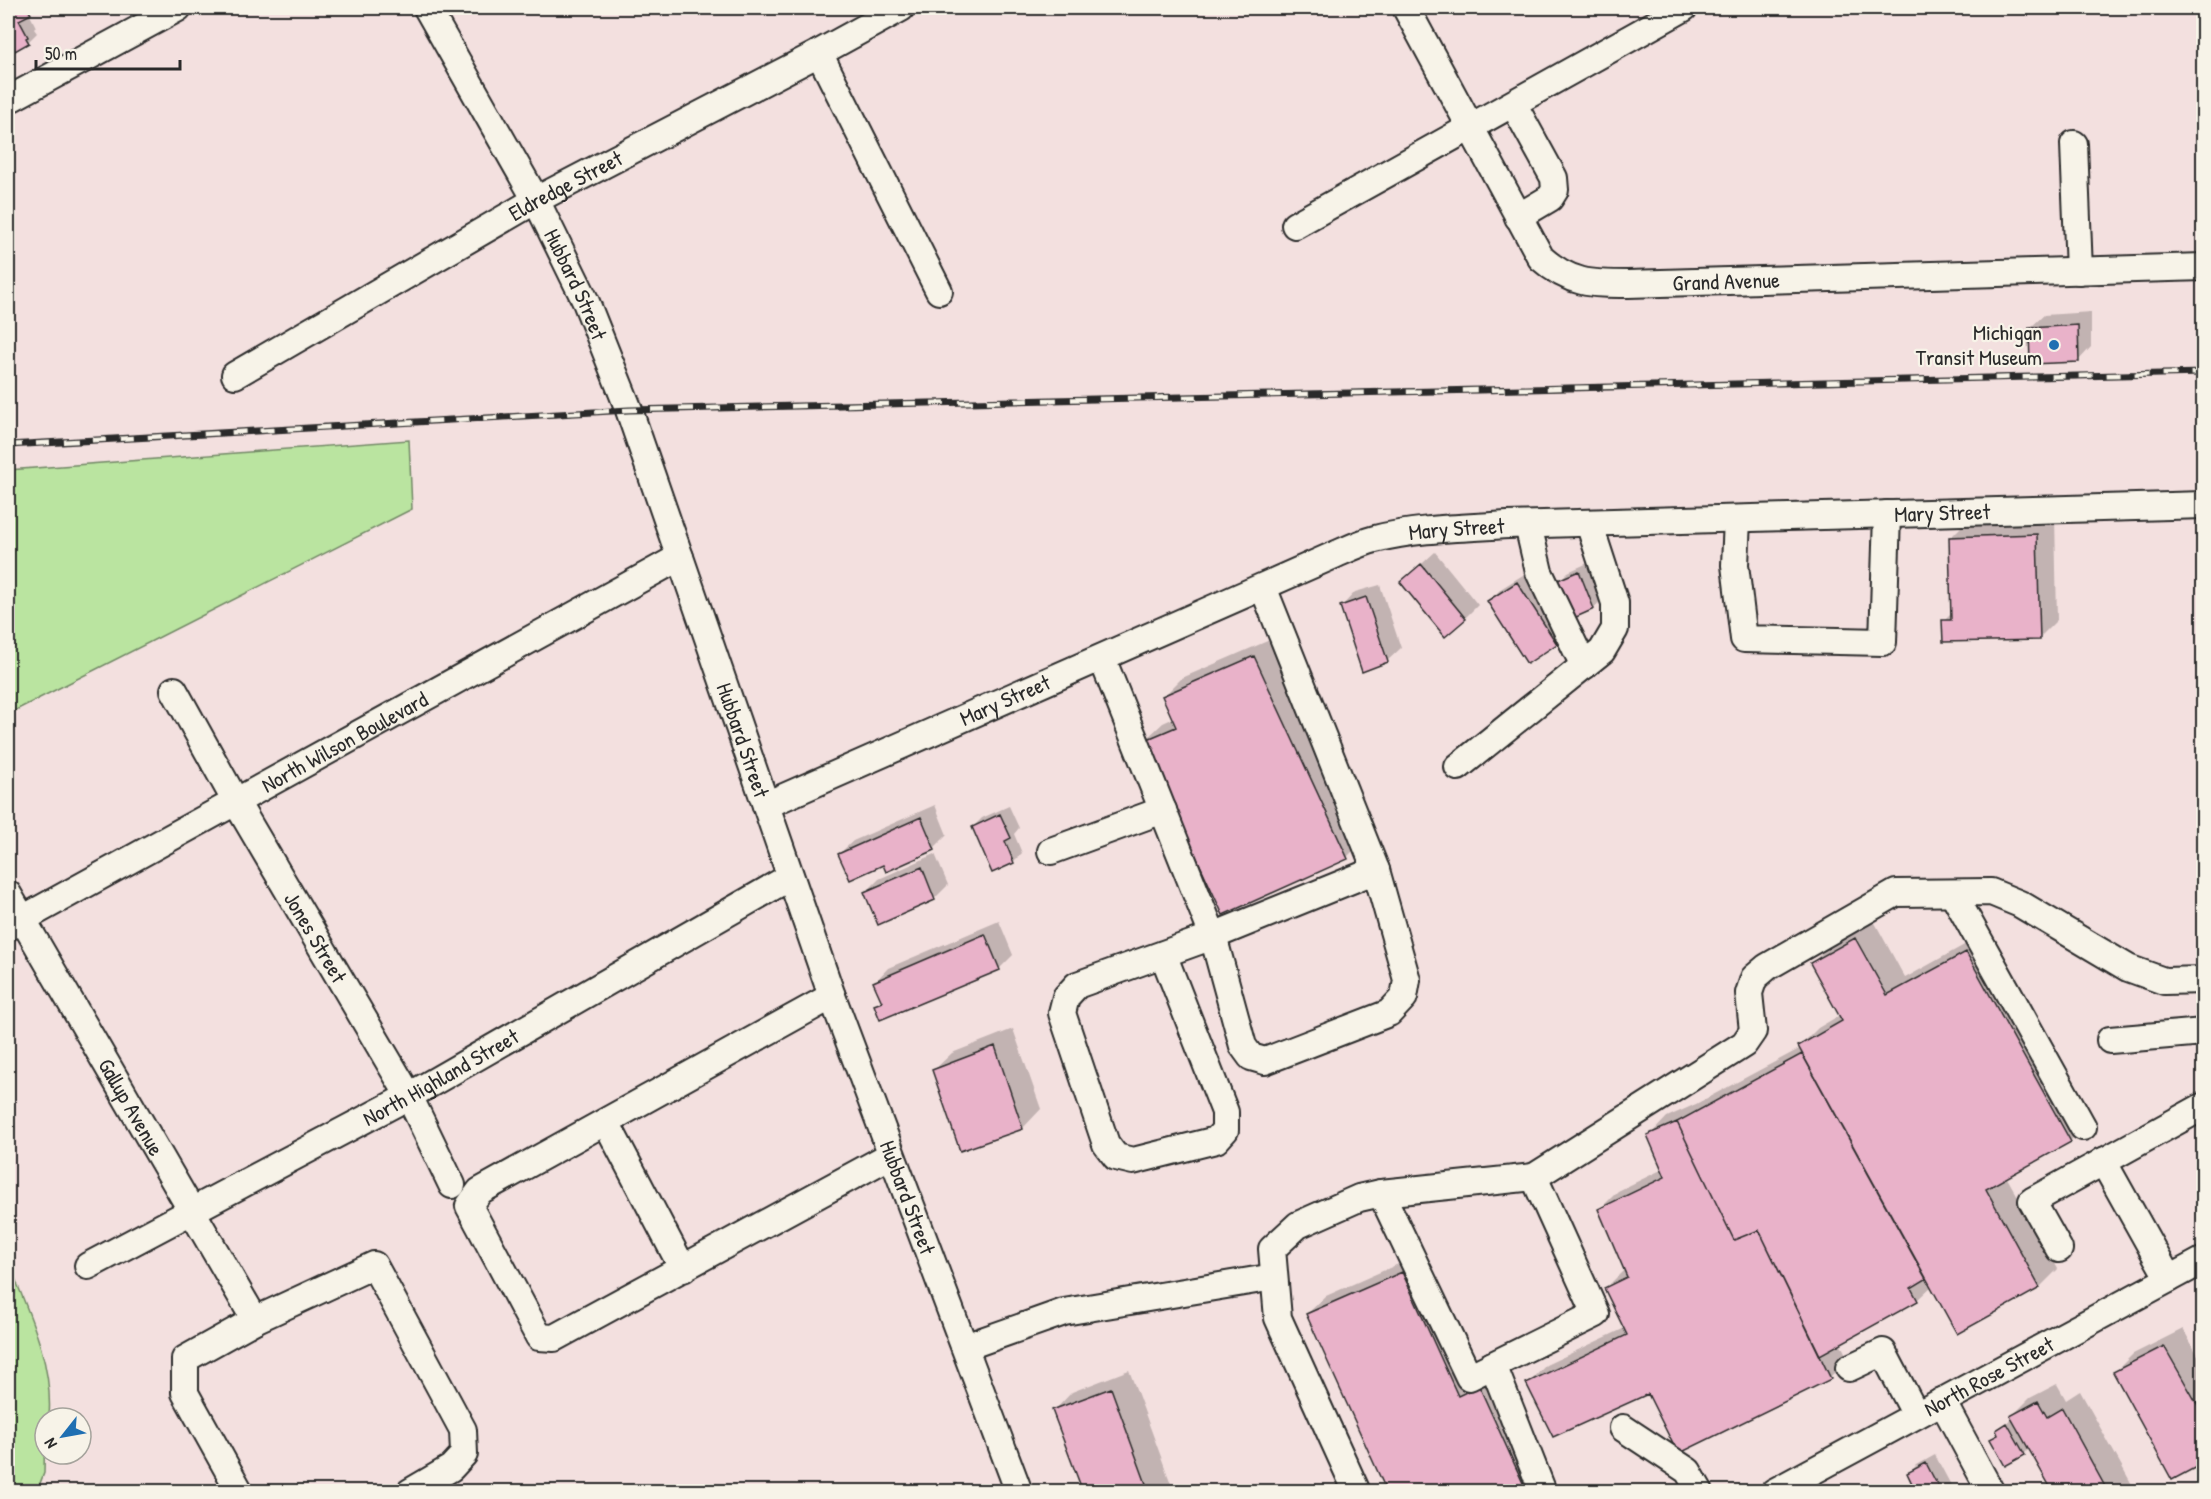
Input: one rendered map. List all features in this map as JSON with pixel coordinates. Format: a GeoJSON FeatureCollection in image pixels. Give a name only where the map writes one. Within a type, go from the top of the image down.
{"type":"FeatureCollection","features":[{"type":"Feature","properties":{"kind":"street"},"geometry":{"type":"LineString","coordinates":[[8,100],[178,8]]}},
{"type":"Feature","properties":{"kind":"street","name":"Hubbard Street"},"geometry":{"type":"LineString","coordinates":[[427,8],[536,200],[586,303],[629,410],[832,996],[1019,1491]]}},
{"type":"Feature","properties":{"kind":"street","name":"Eldredge Street"},"geometry":{"type":"LineString","coordinates":[[235,375],[536,200],[819,54],[901,8]]}},
{"type":"Feature","properties":{"kind":"street","name":"Grand Avenue"},"geometry":{"type":"LineString","coordinates":[[1406,8],[1541,258],[1556,272],[1592,285],[2204,267]]}},
{"type":"Feature","properties":{"kind":"street"},"geometry":{"type":"LineString","coordinates":[[1295,225],[1684,8]]}},
{"type":"Feature","properties":{"kind":"street"},"geometry":{"type":"LineString","coordinates":[[819,54],[939,291]]}},
{"type":"Feature","properties":{"kind":"street"},"geometry":{"type":"LineString","coordinates":[[1518,217],[1550,198],[1555,190],[1554,178],[1520,116]]}},
{"type":"Feature","properties":{"kind":"street"},"geometry":{"type":"LineString","coordinates":[[2074,144],[2079,271]]}},
{"type":"Feature","properties":{"kind":"street","name":"Mary Street"},"geometry":{"type":"LineString","coordinates":[[766,805],[1372,539],[1440,529],[1528,525],[2204,505]]}},
{"type":"Feature","properties":{"kind":"street"},"geometry":{"type":"LineString","coordinates":[[1737,519],[1735,565],[1744,639],[1884,642],[1887,514]]}},
{"type":"Feature","properties":{"kind":"street"},"geometry":{"type":"LineString","coordinates":[[1458,768],[1602,651],[1615,629],[1615,603],[1589,523]]}},
{"type":"Feature","properties":{"kind":"street"},"geometry":{"type":"LineString","coordinates":[[1528,525],[1539,572],[1584,666]]}},
{"type":"Feature","properties":{"kind":"street","name":"North Wilson Boulevard"},"geometry":{"type":"LineString","coordinates":[[14,923],[680,557]]}},
{"type":"Feature","properties":{"kind":"street"},"geometry":{"type":"LineString","coordinates":[[1102,658],[1214,936],[1243,1047],[1251,1057],[1265,1061],[1389,1013],[1404,997],[1407,980],[1376,870],[1263,587]]}},
{"type":"Feature","properties":{"kind":"street","name":"Jones Street"},"geometry":{"type":"LineString","coordinates":[[174,690],[236,802],[409,1096],[452,1185]]}},
{"type":"Feature","properties":{"kind":"street"},"geometry":{"type":"LineString","coordinates":[[1051,851],[1162,810]]}},
{"type":"Feature","properties":{"kind":"street"},"geometry":{"type":"LineString","coordinates":[[1163,954],[1225,1112],[1225,1130],[1216,1140],[1133,1161],[1116,1157],[1106,1144],[1062,1013],[1066,997],[1077,985],[1163,954],[1214,936],[1376,870]]}},
{"type":"Feature","properties":{"kind":"street","name":"North Highland Street"},"geometry":{"type":"LineString","coordinates":[[88,1266],[409,1096],[790,877]]}},
{"type":"Feature","properties":{"kind":"street"},"geometry":{"type":"LineString","coordinates":[[1358,1491],[1278,1318],[1272,1249],[1298,1225],[1359,1198],[1381,1193],[1534,1177],[1744,1044],[1753,1031],[1749,993],[1754,978],[1767,967],[1896,893],[1991,892],[2020,904],[2128,968],[2164,981],[2204,980]]}},
{"type":"Feature","properties":{"kind":"street"},"geometry":{"type":"LineString","coordinates":[[1953,893],[2083,1126]]}},
{"type":"Feature","properties":{"kind":"street","name":"Gallup Avenue"},"geometry":{"type":"LineString","coordinates":[[8,894],[14,923],[193,1212],[255,1320]]}},
{"type":"Feature","properties":{"kind":"street"},"geometry":{"type":"LineString","coordinates":[[832,996],[480,1191],[469,1206],[539,1337],[554,1338],[891,1155]]}},
{"type":"Feature","properties":{"kind":"street"},"geometry":{"type":"LineString","coordinates":[[2110,1040],[2204,1032]]}},
{"type":"Feature","properties":{"kind":"street"},"geometry":{"type":"LineString","coordinates":[[2059,1249],[2032,1201],[2204,1106]]}},
{"type":"Feature","properties":{"kind":"street"},"geometry":{"type":"LineString","coordinates":[[606,1122],[682,1269]]}},
{"type":"Feature","properties":{"kind":"street"},"geometry":{"type":"LineString","coordinates":[[2103,1161],[2169,1279]]}},
{"type":"Feature","properties":{"kind":"street"},"geometry":{"type":"LineString","coordinates":[[1381,1193],[1468,1377],[1596,1314],[1534,1177]]}},
{"type":"Feature","properties":{"kind":"street","name":"North Rose Street"},"geometry":{"type":"LineString","coordinates":[[1774,1491],[2204,1260]]}},
{"type":"Feature","properties":{"kind":"street"},"geometry":{"type":"LineString","coordinates":[[240,1491],[185,1393],[185,1359],[255,1320],[374,1265],[463,1430],[464,1454],[451,1468],[411,1491]]}},
{"type":"Feature","properties":{"kind":"street"},"geometry":{"type":"LineString","coordinates":[[965,1347],[1064,1312],[1274,1277]]}},
{"type":"Feature","properties":{"kind":"street"},"geometry":{"type":"LineString","coordinates":[[1849,1368],[1883,1353],[1916,1415]]}},
{"type":"Feature","properties":{"kind":"street"},"geometry":{"type":"LineString","coordinates":[[1493,1365],[1543,1491]]}},
{"type":"Feature","properties":{"kind":"street"},"geometry":{"type":"LineString","coordinates":[[1942,1401],[1991,1491]]}},
{"type":"Feature","properties":{"kind":"street"},"geometry":{"type":"LineString","coordinates":[[1623,1428],[1688,1471],[1700,1491]]}},
{"type":"Feature","properties":{"kind":"green space"},"geometry":{"type":"Polygon","coordinates":[[[409,440],[412,509],[8,714],[8,470],[409,440]]]}},
{"type":"Feature","properties":{"kind":"green space"},"geometry":{"type":"Polygon","coordinates":[[[14,1276],[40,1345],[48,1381],[49,1406],[33,1406],[33,1466],[44,1466],[37,1491],[8,1491],[8,1279],[14,1276]]]}},
{"type":"Feature","properties":{"kind":"building"},"geometry":{"type":"Polygon","coordinates":[[[8,8],[27,8],[31,14],[19,20],[29,43],[15,51],[13,46],[9,48],[8,46],[8,8]]]}},
{"type":"Feature","properties":{"kind":"building","name":"Michigan Transit Museum"},"geometry":{"type":"Polygon","coordinates":[[[2078,325],[2079,362],[2030,364],[2029,328],[2078,325]]]}},
{"type":"Feature","properties":{"kind":"building"},"geometry":{"type":"Polygon","coordinates":[[[2037,534],[2040,640],[1943,642],[1942,620],[1951,620],[1949,537],[2037,534]]]}},
{"type":"Feature","properties":{"kind":"building"},"geometry":{"type":"Polygon","coordinates":[[[1421,564],[1466,619],[1445,637],[1400,582],[1421,564]]]}},
{"type":"Feature","properties":{"kind":"building"},"geometry":{"type":"Polygon","coordinates":[[[1579,571],[1594,609],[1574,618],[1558,580],[1579,571]]]}},
{"type":"Feature","properties":{"kind":"building"},"geometry":{"type":"Polygon","coordinates":[[[1517,582],[1557,644],[1527,664],[1487,601],[1517,582]]]}},
{"type":"Feature","properties":{"kind":"building"},"geometry":{"type":"Polygon","coordinates":[[[1366,597],[1388,662],[1362,672],[1340,606],[1366,597]]]}},
{"type":"Feature","properties":{"kind":"building"},"geometry":{"type":"Polygon","coordinates":[[[1254,656],[1348,859],[1223,915],[1143,741],[1176,727],[1162,696],[1254,656]]]}},
{"type":"Feature","properties":{"kind":"building"},"geometry":{"type":"Polygon","coordinates":[[[1000,814],[1011,838],[1005,841],[1014,863],[992,873],[972,827],[1000,814]]]}},
{"type":"Feature","properties":{"kind":"building"},"geometry":{"type":"Polygon","coordinates":[[[921,817],[935,850],[886,872],[883,865],[850,880],[838,854],[921,817]]]}},
{"type":"Feature","properties":{"kind":"building"},"geometry":{"type":"Polygon","coordinates":[[[922,867],[935,900],[878,925],[864,892],[922,867]]]}},
{"type":"Feature","properties":{"kind":"building"},"geometry":{"type":"Polygon","coordinates":[[[985,934],[1000,970],[880,1020],[874,1005],[882,1002],[873,982],[985,934]]]}},
{"type":"Feature","properties":{"kind":"building"},"geometry":{"type":"Polygon","coordinates":[[[1855,938],[1887,995],[1966,952],[2071,1142],[1986,1189],[2040,1288],[1957,1334],[1798,1046],[1842,1021],[1810,963],[1855,938]]]}},
{"type":"Feature","properties":{"kind":"building"},"geometry":{"type":"Polygon","coordinates":[[[995,1046],[1023,1129],[960,1151],[932,1070],[995,1046]]]}},
{"type":"Feature","properties":{"kind":"building"},"geometry":{"type":"Polygon","coordinates":[[[1802,1054],[1926,1279],[1911,1288],[1918,1301],[1820,1355],[1759,1230],[1734,1240],[1677,1122],[1802,1054]]]}},
{"type":"Feature","properties":{"kind":"building"},"geometry":{"type":"Polygon","coordinates":[[[1677,1122],[1734,1240],[1759,1230],[1831,1379],[1678,1454],[1648,1394],[1553,1437],[1526,1383],[1627,1335],[1604,1288],[1627,1277],[1598,1209],[1665,1177],[1647,1135],[1677,1122]]]}},
{"type":"Feature","properties":{"kind":"building"},"geometry":{"type":"Polygon","coordinates":[[[1402,1272],[1458,1396],[1479,1386],[1527,1492],[1387,1492],[1306,1314],[1402,1272]]]}},
{"type":"Feature","properties":{"kind":"building"},"geometry":{"type":"Polygon","coordinates":[[[2164,1346],[2204,1416],[2204,1463],[2172,1480],[2113,1372],[2164,1346]]]}},
{"type":"Feature","properties":{"kind":"building"},"geometry":{"type":"Polygon","coordinates":[[[1111,1388],[1149,1492],[1083,1492],[1052,1410],[1111,1388]]]}},
{"type":"Feature","properties":{"kind":"building"},"geometry":{"type":"Polygon","coordinates":[[[2038,1401],[2047,1417],[2062,1408],[2108,1492],[2053,1492],[2010,1416],[2038,1401]]]}},
{"type":"Feature","properties":{"kind":"building"},"geometry":{"type":"Polygon","coordinates":[[[2007,1423],[2025,1455],[2005,1466],[1990,1439],[1998,1435],[1996,1430],[2007,1423]]]}},
{"type":"Feature","properties":{"kind":"building"},"geometry":{"type":"Polygon","coordinates":[[[1926,1463],[1941,1492],[1916,1492],[1907,1473],[1926,1463]]]}},
{"type":"Feature","properties":{"kind":"railway"},"geometry":{"type":"LineString","coordinates":[[8,445],[629,410],[2204,373]]}},
{"type":"Feature","properties":{"kind":"place","name":"Michigan Transit Museum"},"geometry":{"type":"Point","coordinates":[2054,345]}}]}
